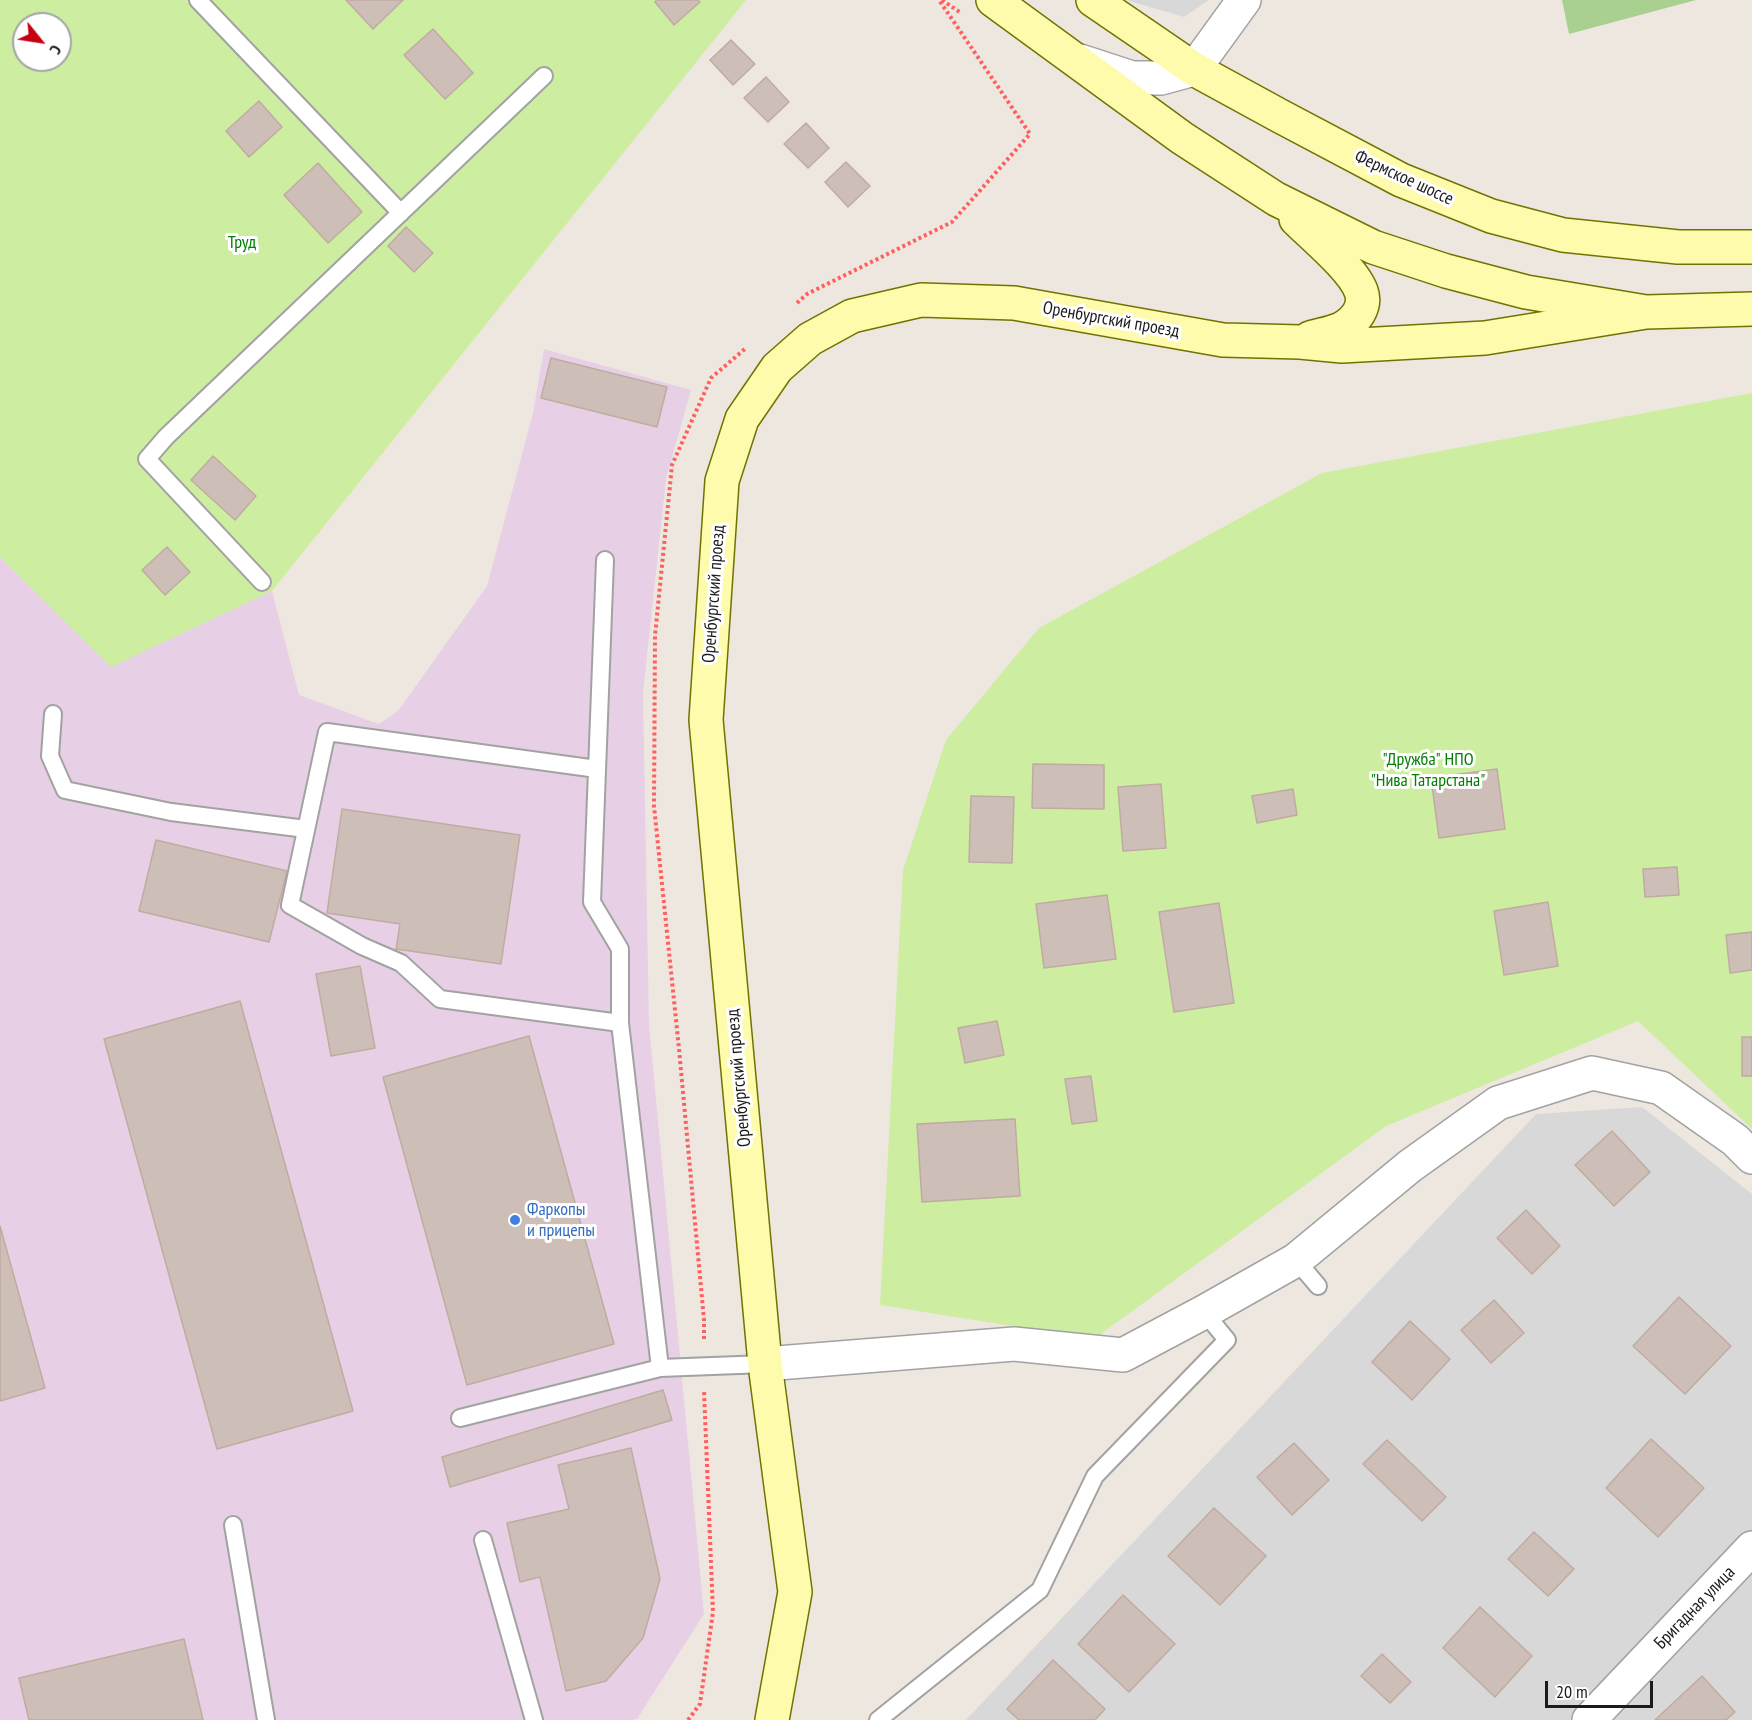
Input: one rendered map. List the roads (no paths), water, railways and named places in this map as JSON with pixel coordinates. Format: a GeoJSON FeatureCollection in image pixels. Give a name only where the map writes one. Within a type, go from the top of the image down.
{"type":"FeatureCollection","features":[{"type":"Feature","properties":{"kind":"main road"},"geometry":{"type":"LineString","coordinates":[[993,0],[1182,138],[1276,199],[1373,247],[1446,271],[1526,292],[1646,312],[1752,309]]}},
{"type":"Feature","properties":{"kind":"main road","name":"Фермское шоссе"},"geometry":{"type":"LineString","coordinates":[[1093,0],[1194,69],[1401,180],[1491,216],[1563,235],[1678,247],[1752,247]]}},
{"type":"Feature","properties":{"kind":"main road"},"geometry":{"type":"LineString","coordinates":[[1276,199],[1347,270],[1361,292],[1362,306],[1355,318],[1342,328],[1300,342]]}},
{"type":"Feature","properties":{"kind":"main road","name":"Оренбургский проезд"},"geometry":{"type":"LineString","coordinates":[[772,1720],[795,1592],[765,1364],[706,720],[722,481],[742,419],[777,368],[810,339],[852,316],[921,300],[1014,303],[1223,340],[1342,345],[1485,338],[1646,312]]}},
{"type":"Feature","properties":{"kind":"street"},"geometry":{"type":"LineString","coordinates":[[1076,60],[1132,78],[1161,78],[1194,69],[1244,0]]}},
{"type":"Feature","properties":{"kind":"street"},"geometry":{"type":"LineString","coordinates":[[765,1364],[1014,1344],[1123,1355],[1296,1260],[1410,1166],[1498,1103],[1592,1073],[1661,1088],[1735,1140],[1752,1157]]}},
{"type":"Feature","properties":{"kind":"street","name":"Бригадная улица"},"geometry":{"type":"LineString","coordinates":[[1588,1720],[1752,1548]]}},
{"type":"Feature","properties":{"kind":"lane"},"geometry":{"type":"LineString","coordinates":[[198,0],[401,213]]}},
{"type":"Feature","properties":{"kind":"lane"},"geometry":{"type":"LineString","coordinates":[[262,582],[147,459],[166,437],[544,76]]}},
{"type":"Feature","properties":{"kind":"lane"},"geometry":{"type":"LineString","coordinates":[[604,560],[592,902],[620,949],[620,1023],[660,1368]]}},
{"type":"Feature","properties":{"kind":"lane"},"geometry":{"type":"LineString","coordinates":[[53,714],[50,756],[65,790],[171,812],[306,829]]}},
{"type":"Feature","properties":{"kind":"lane"},"geometry":{"type":"LineString","coordinates":[[597,769],[327,732],[290,905],[362,946],[401,963],[440,999],[620,1023]]}},
{"type":"Feature","properties":{"kind":"lane"},"geometry":{"type":"LineString","coordinates":[[1296,1260],[1318,1286]]}},
{"type":"Feature","properties":{"kind":"lane"},"geometry":{"type":"LineString","coordinates":[[878,1720],[1040,1590],[1095,1476],[1227,1340],[1204,1312]]}},
{"type":"Feature","properties":{"kind":"lane"},"geometry":{"type":"LineString","coordinates":[[460,1418],[660,1368],[765,1364]]}},
{"type":"Feature","properties":{"kind":"lane"},"geometry":{"type":"LineString","coordinates":[[233,1525],[266,1720]]}},
{"type":"Feature","properties":{"kind":"lane"},"geometry":{"type":"LineString","coordinates":[[483,1540],[534,1720]]}},
{"type":"Feature","properties":{"kind":"place","name":"Фаркопы и прицепы"},"geometry":{"type":"Point","coordinates":[515,1220]}},
{"type":"Feature","properties":{"kind":"park label","name":"Труд"},"geometry":{"type":"Point","coordinates":[242,243]}},
{"type":"Feature","properties":{"kind":"park label","name":"\"Дружба\" НПО \"Нива Татарстана\""},"geometry":{"type":"Point","coordinates":[1428,770]}}]}
